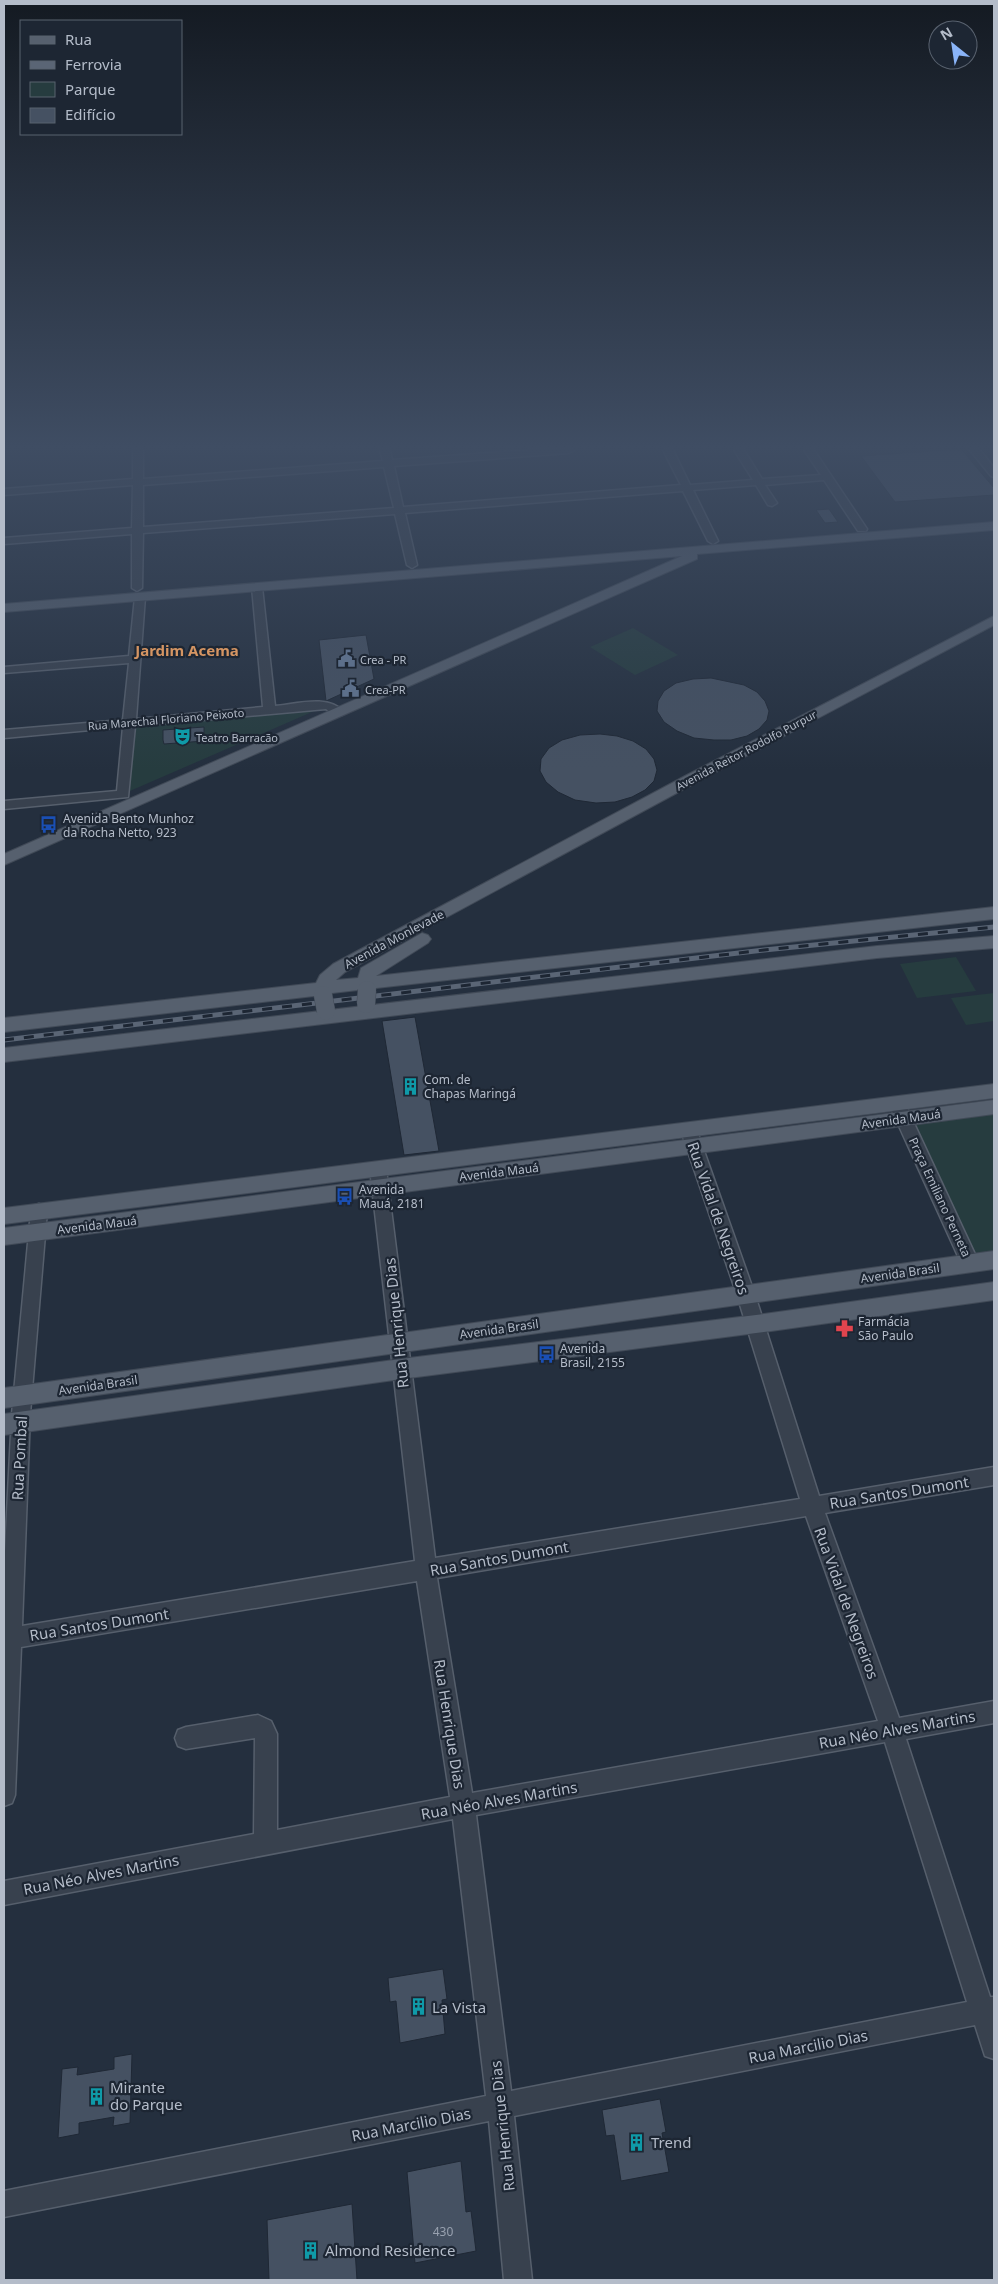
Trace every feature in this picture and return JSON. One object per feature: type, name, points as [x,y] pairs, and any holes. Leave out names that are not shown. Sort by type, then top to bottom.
[{"type":"main road","points":[[4,598],[13,604],[297,574],[521,557]]},
{"type":"main road","points":[[546,563],[559,557]]},
{"type":"main road","points":[[138,592],[257,587],[623,557]]},
{"type":"main road","points":[[4,860],[128,798],[642,570],[652,557]]},
{"type":"main road","points":[[537,618],[682,557]]},
{"type":"main road","points":[[284,585],[297,574]]},
{"type":"main road","name":"Avenida Reitor Rodolfo Purpur","points":[[505,888],[755,752],[951,648],[983,634],[994,620]]},
{"type":"main road","points":[[4,845],[128,798]]},
{"type":"main road","name":"Avenida Monlevade","points":[[364,997],[367,972],[505,888]]},
{"type":"main road","name":"Avenida Monlevade","points":[[326,1002],[326,979],[339,968],[505,888]]},
{"type":"main road","points":[[4,1025],[326,1002],[364,997],[439,974],[994,913]]},
{"type":"main road","points":[[422,939],[417,954],[417,964],[422,968],[439,974]]},
{"type":"main road","points":[[4,1055],[364,997],[994,942]]},
{"type":"main road","name":"Avenida Mauá","points":[[4,1216],[379,1178],[691,1139],[900,1111],[994,1091]]},
{"type":"main road","name":"Avenida Mauá","points":[[900,1111],[994,1107]]},
{"type":"main road","name":"Avenida Mauá","points":[[4,1237],[379,1178]]},
{"type":"main road","name":"Avenida Brasil","points":[[14,1396],[994,1260]]},
{"type":"main road","points":[[12,1424],[401,1369],[756,1324],[994,1290]]},
{"type":"street","points":[[4,805],[128,798],[129,722],[138,592],[138,557]]},
{"type":"street","points":[[410,557],[412,565]]},
{"type":"street","points":[[257,587],[269,710]]},
{"type":"street","points":[[4,670],[134,659]]},
{"type":"street","name":"Rua Marechal Floriano Peixoto","points":[[4,734],[269,710],[333,708]]},
{"type":"street","name":"Praça Emiliano Perneta","points":[[900,1111],[970,1263]]},
{"type":"street","name":"Rua Vidal de Negreiros","points":[[691,1139],[756,1324],[812,1505],[989,2010],[994,2047]]},
{"type":"street","name":"Rua Henrique Dias","points":[[379,1178],[426,1570],[463,1806],[500,2107],[518,2280]]},
{"type":"street","name":"Rua Pombal","points":[[4,1795],[12,1424],[14,1396],[39,1211]]},
{"type":"street","name":"Rua Santos Dumont","points":[[7,1639],[994,1476]]},
{"type":"street","name":"Rua Néo Alves Martins","points":[[4,1893],[463,1806],[994,1712]]},
{"type":"street","points":[[186,1738],[258,1726],[264,1729],[266,1734],[265,1843]]},
{"type":"street","name":"Rua Marcilio Dias","points":[[4,2204],[989,2010]]},
{"type":"green space","points":[[633,628],[678,655],[635,675],[590,647]]},
{"type":"green space","points":[[328,705],[123,794],[129,722]]},
{"type":"green space","points":[[956,957],[976,991],[917,998],[900,964]]},
{"type":"green space","points":[[994,993],[994,1021],[966,1025],[951,998]]},
{"type":"green space","points":[[994,1107],[994,1260],[970,1263],[903,1118]]},
{"type":"building","name":"Crea - PR","points":[[366,635],[374,679],[326,701],[319,640]]},
{"type":"building","points":[[711,678],[744,685],[757,692],[765,701],[769,711],[767,720],[759,729],[747,736],[731,740],[714,740],[694,738],[677,731],[664,722],[657,711],[658,701],[664,691],[676,683],[693,679]]},
{"type":"building","name":"Teatro Barracão","points":[[204,727],[204,741],[164,744],[163,730]]},
{"type":"building","points":[[600,734],[617,736],[633,741],[646,749],[654,759],[657,770],[654,781],[645,790],[632,797],[615,802],[596,803],[575,800],[558,792],[546,782],[540,771],[541,759],[549,748],[562,740],[580,735]]},
{"type":"building","name":"Com. de Chapas Maringá","points":[[415,1017],[439,1151],[404,1155],[382,1021]]},
{"type":"building","name":"La Vista","points":[[443,1969],[447,1999],[442,2000],[445,2034],[400,2043],[396,2001],[390,2002],[388,1978]]},
{"type":"building","name":"Mirante do Parque","points":[[132,2054],[130,2123],[113,2126],[114,2117],[79,2123],[79,2134],[58,2138],[62,2069],[78,2067],[77,2075],[114,2069],[114,2057]]},
{"type":"building","name":"Trend","points":[[660,2099],[666,2132],[662,2133],[669,2172],[621,2181],[614,2135],[606,2136],[602,2110]]},
{"type":"building","points":[[461,2161],[466,2212],[471,2211],[476,2251],[415,2263],[407,2172]]},
{"type":"building","name":"Almond Residence","points":[[352,2204],[357,2280],[269,2280],[267,2220]]},
{"type":"railway","points":[[4,1040],[764,950],[994,927]]},
{"type":"place","name":"Crea - PR","points":[[346,659]]},
{"type":"place","name":"Crea-PR","points":[[351,689]]},
{"type":"place","name":"Teatro Barracão","points":[[182,737]]},
{"type":"place","name":"Avenida Bento Munhoz da Rocha Netto, 923","points":[[49,825]]},
{"type":"place","name":"Com. de Chapas Maringá","points":[[410,1086]]},
{"type":"place","name":"Avenida Mauá, 2181","points":[[345,1196]]},
{"type":"place","name":"Farmácia São Paulo","points":[[844,1328]]},
{"type":"place","name":"Avenida Brasil, 2155","points":[[546,1355]]},
{"type":"place","name":"La Vista","points":[[418,2007]]},
{"type":"place","name":"Mirante do Parque","points":[[96,2096]]},
{"type":"place","name":"Trend","points":[[637,2142]]},
{"type":"place","name":"Almond Residence","points":[[311,2250]]},
{"type":"district","name":"Jardim Acema","points":[[187,650]]}]
